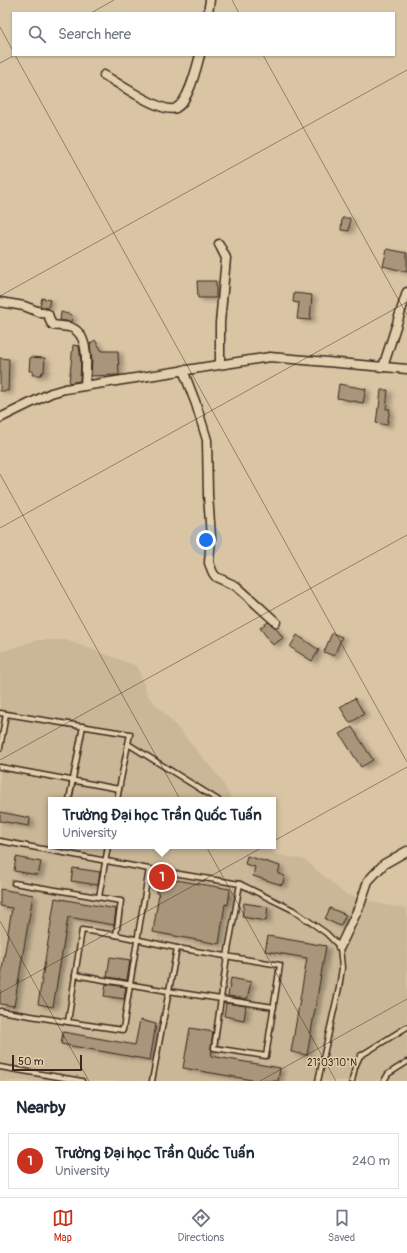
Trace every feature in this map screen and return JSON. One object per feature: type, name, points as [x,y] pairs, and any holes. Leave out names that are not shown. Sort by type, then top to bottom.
[{"type":"street","points":[[208,12],[210,0]]},
{"type":"street","points":[[104,75],[143,99],[173,110],[183,101],[191,85],[200,56]]},
{"type":"street","points":[[219,244],[226,258],[220,323],[220,364]]},
{"type":"street","points":[[384,367],[407,292]]},
{"type":"street","points":[[0,302],[24,306],[36,312],[48,314],[53,325],[69,327],[76,330],[87,352],[85,385]]},
{"type":"street","points":[[0,418],[65,388],[270,357],[407,369]]},
{"type":"street","points":[[183,370],[196,404],[207,440],[208,495],[211,537],[210,565],[216,577],[236,586],[276,622]]},
{"type":"street","points":[[340,947],[360,905],[368,881],[384,864],[407,851]]},
{"type":"lane","points":[[0,713],[130,734],[118,797]]},
{"type":"lane","points":[[0,748],[6,714]]},
{"type":"lane","points":[[69,797],[83,726]]},
{"type":"lane","points":[[128,744],[213,797]]},
{"type":"lane","points":[[0,767],[119,789]]},
{"type":"lane","points":[[0,841],[149,869],[240,884],[293,910],[326,933],[340,947],[342,968],[339,988],[318,1081]]},
{"type":"lane","points":[[99,897],[108,849]]},
{"type":"lane","points":[[0,1011],[122,1030],[149,869]]},
{"type":"lane","points":[[14,883],[121,901],[116,935]]},
{"type":"lane","points":[[68,1022],[82,930],[116,935],[177,948],[227,956],[280,965],[266,1056],[214,1048],[227,956],[240,884]]},
{"type":"lane","points":[[152,1081],[177,948]]},
{"type":"lane","points":[[75,975],[274,1007]]},
{"type":"lane","points":[[352,1081],[355,1066],[360,1056],[407,1027]]},
{"type":"lane","points":[[384,1081],[388,1074],[407,1062]]},
{"type":"lane","points":[[0,1067],[82,1081]]},
{"type":"shaded area","points":[[37,640],[66,640],[137,666],[148,696],[177,727],[220,778],[230,797],[48,797],[48,849],[271,849],[275,854],[305,860],[345,894],[385,905],[407,908],[407,1081],[0,1081],[0,652]]},
{"type":"building","points":[[342,218],[350,218],[349,231],[341,230]]},
{"type":"building","points":[[387,249],[407,253],[407,272],[383,266]]},
{"type":"building","points":[[197,281],[216,281],[216,298],[198,298]]},
{"type":"building","points":[[294,293],[312,295],[310,320],[297,319],[299,303],[293,302]]},
{"type":"building","points":[[42,298],[50,300],[48,308],[40,306]]},
{"type":"building","points":[[61,312],[72,315],[71,322],[60,320]]},
{"type":"building","points":[[95,340],[102,351],[118,351],[119,375],[91,376],[92,361],[90,344]]},
{"type":"building","points":[[73,345],[79,346],[81,361],[80,381],[69,383]]},
{"type":"building","points":[[30,357],[45,358],[44,372],[42,372],[41,375],[32,375],[33,371],[29,371]]},
{"type":"building","points":[[0,358],[9,359],[8,391],[0,391]]},
{"type":"building","points":[[339,384],[366,389],[363,403],[337,398]]},
{"type":"building","points":[[381,390],[388,390],[386,409],[390,409],[387,425],[376,423]]},
{"type":"building","points":[[268,622],[275,627],[283,638],[273,645],[260,628]]},
{"type":"building","points":[[332,633],[342,637],[334,656],[324,652]]},
{"type":"building","points":[[297,635],[319,650],[312,661],[290,647]]},
{"type":"building","points":[[355,698],[364,714],[350,723],[340,707]]},
{"type":"building","points":[[352,727],[373,760],[361,767],[340,734]]},
{"type":"building","points":[[0,812],[30,818],[29,826],[0,821]]},
{"type":"building","points":[[247,856],[280,866],[278,874],[285,876],[282,885],[253,876],[255,867],[245,864]]},
{"type":"building","points":[[16,857],[41,862],[38,875],[14,871]]},
{"type":"building","points":[[73,868],[100,872],[98,885],[71,881]]},
{"type":"building","points":[[158,877],[230,889],[228,905],[225,904],[219,944],[153,932],[159,893],[156,893]]},
{"type":"building","points":[[0,889],[33,895],[14,1006],[0,1004],[0,982],[12,908],[0,906]]},
{"type":"building","points":[[55,898],[116,909],[114,925],[68,917],[53,1007],[38,1004]]},
{"type":"building","points":[[244,903],[268,907],[266,921],[242,917]]},
{"type":"building","points":[[330,908],[346,915],[340,926],[325,919]]},
{"type":"building","points":[[268,936],[326,946],[307,1055],[291,1052],[307,958],[265,951]]},
{"type":"building","points":[[110,957],[130,960],[127,980],[107,977]]},
{"type":"building","points":[[231,978],[251,982],[247,999],[228,996]]},
{"type":"building","points":[[106,984],[126,987],[124,999],[104,996]]},
{"type":"building","points":[[226,1003],[246,1006],[244,1020],[224,1016]]},
{"type":"building","points":[[140,1020],[156,1024],[150,1060],[61,1044],[63,1032],[135,1045]]},
{"type":"building","points":[[190,1028],[213,1032],[211,1056],[280,1068],[278,1081],[258,1081],[183,1068]]},
{"type":"place","name":"Trường Đại học Trần Quốc Tuấn","points":[[162,877]]}]
